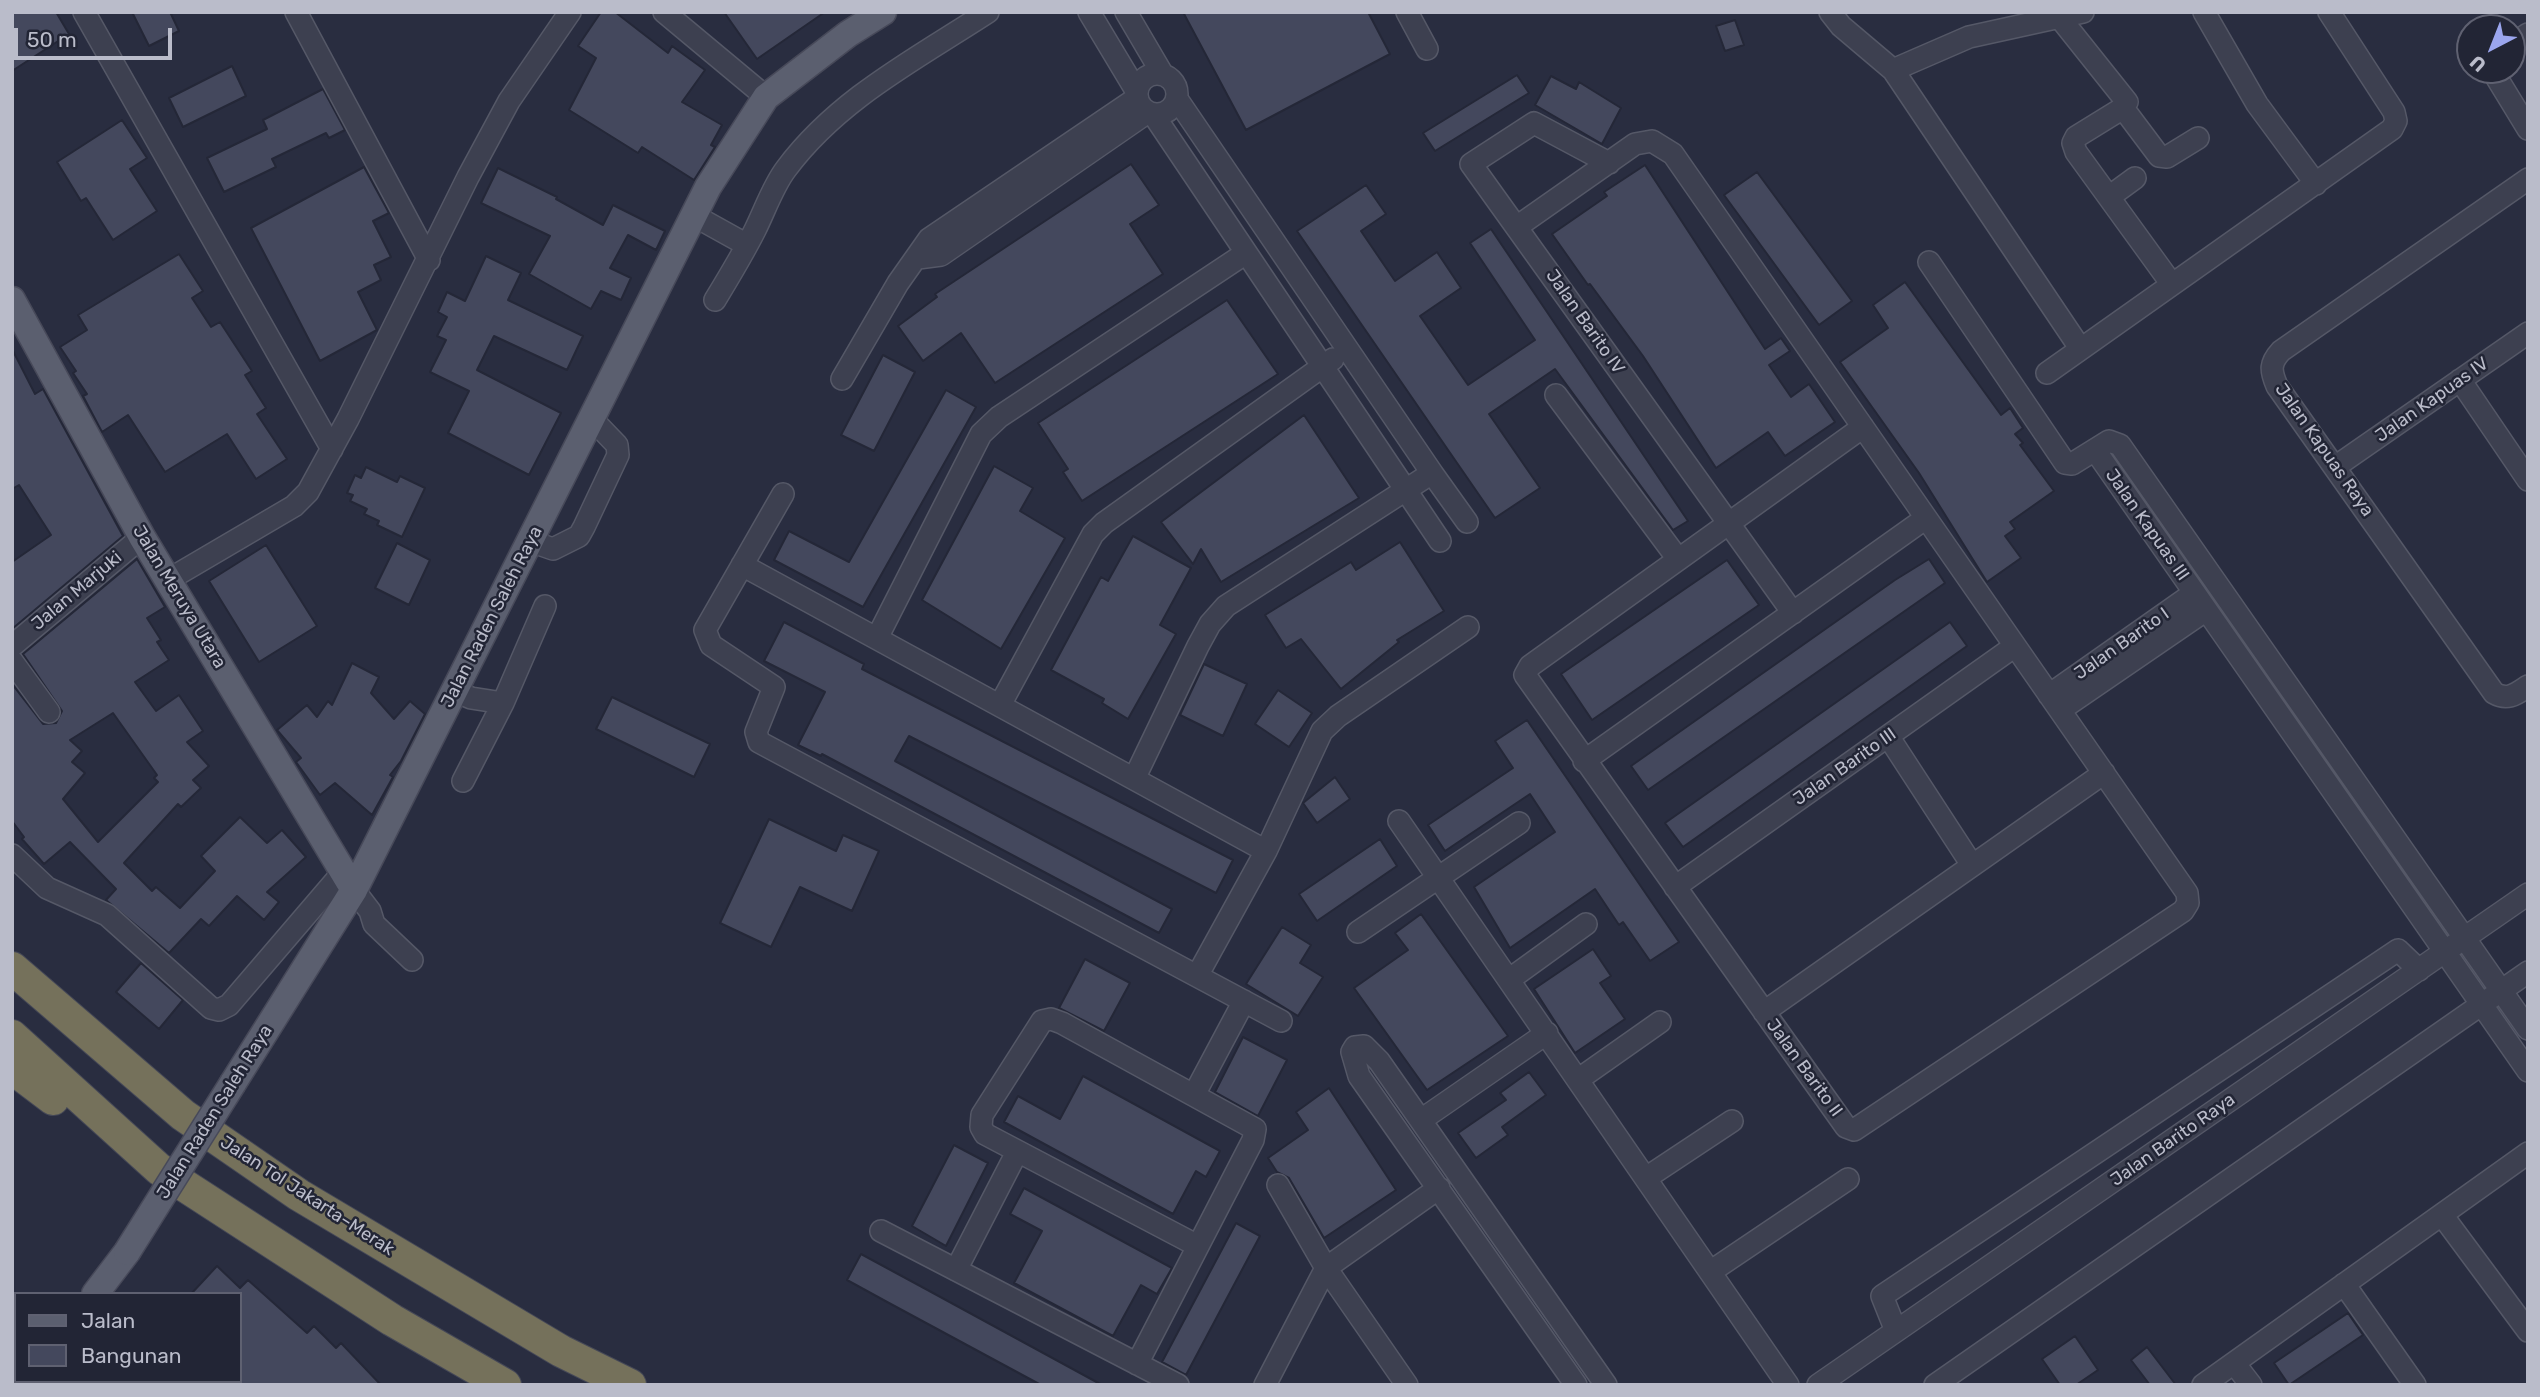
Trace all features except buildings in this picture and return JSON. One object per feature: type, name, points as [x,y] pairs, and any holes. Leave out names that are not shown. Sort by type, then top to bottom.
[{"type":"highway","name":"Jalan Tol Jakarta–Merak","points":[[12,968],[183,1115],[299,1195],[561,1351],[630,1385]]},
{"type":"highway","points":[[12,1036],[159,1170]]},
{"type":"highway","points":[[12,1068],[69,1111],[392,1320],[505,1385]]},
{"type":"main road","name":"Jalan Raden Saleh Raya","points":[[97,1292],[127,1252],[233,1083],[455,691],[708,187],[766,97],[848,34],[883,12]]},
{"type":"main road","name":"Jalan Meruya Utara","points":[[12,300],[142,537],[349,881]]},
{"type":"street","points":[[84,12],[332,449]]},
{"type":"street","points":[[296,12],[429,260]]},
{"type":"street","points":[[168,580],[294,506],[307,492],[332,449],[509,101],[570,12]]},
{"type":"street","points":[[664,12],[766,97]]},
{"type":"street","points":[[715,300],[747,245],[784,171],[833,116],[988,12]]},
{"type":"street","points":[[1089,12],[1144,104],[1440,541]]},
{"type":"street","points":[[1126,12],[1163,75],[1175,84],[1177,99],[1346,350],[1467,522]]},
{"type":"street","points":[[1407,12],[1427,49]]},
{"type":"street","points":[[1830,12],[1841,26],[1893,70],[2080,348]]},
{"type":"street","points":[[1893,70],[1969,37],[2083,12]]},
{"type":"street","points":[[2204,12],[2258,104],[2316,184]]},
{"type":"street","points":[[2048,373],[2171,283],[2392,129],[2396,121],[2395,111],[2329,12]]},
{"type":"street","points":[[2060,18],[2127,102],[2123,108],[2076,136],[2073,143],[2171,283]]},
{"type":"street","points":[[1144,104],[1146,77],[1163,75]]},
{"type":"street","points":[[2501,84],[2528,129]]},
{"type":"street","points":[[1144,104],[1165,113],[1177,99]]},
{"type":"street","points":[[842,379],[898,283],[929,239],[1144,104]]},
{"type":"street","points":[[2123,108],[2159,156],[2166,158],[2198,138]]},
{"type":"street","name":"Jalan Barito IV","points":[[1609,163],[1534,122],[1474,159],[1472,168],[1518,226],[1793,613]]},
{"type":"street","points":[[1518,226],[1644,141],[1652,141],[1673,154],[2104,773],[1764,1012]]},
{"type":"street","points":[[2109,197],[2135,178]]},
{"type":"street","name":"Jalan Kapuas Raya","points":[[2528,179],[2281,351],[2272,360],[2271,372],[2277,386],[2494,693],[2502,698],[2510,697],[2528,686]]},
{"type":"street","points":[[693,215],[747,245]]},
{"type":"street","points":[[877,638],[981,434],[999,417],[1246,253]]},
{"type":"street","points":[[1929,262],[2065,463],[2073,464],[2095,450]]},
{"type":"street","name":"Jalan Kapuas IV","points":[[2335,467],[2528,333]]},
{"type":"street","points":[[1000,705],[1093,534],[1104,523],[1346,350]]},
{"type":"street","points":[[2460,380],[2528,480]]},
{"type":"street","points":[[1556,395],[1678,559],[1863,427]]},
{"type":"street","points":[[530,541],[553,550],[579,536],[584,527],[618,455],[617,445],[592,418]]},
{"type":"street","name":"Jalan Kapuas III","points":[[2528,1029],[2120,445],[2109,441],[2095,450],[2528,1071]]},
{"type":"street","points":[[1134,779],[1198,646],[1210,624],[1226,606],[1432,473]]},
{"type":"street","points":[[783,494],[706,625],[705,635],[711,645],[772,684],[774,693],[756,732],[763,746],[1281,1021]]},
{"type":"street","points":[[1584,761],[1926,518]]},
{"type":"street","name":"Jalan Marjuki","points":[[12,646],[142,537]]},
{"type":"street","name":"Jalan Barito II","points":[[1678,559],[1530,666],[1525,673],[1526,680],[1846,1127],[1854,1130],[2183,911],[2188,903],[2187,893],[2104,773]]},
{"type":"street","points":[[743,565],[1266,851]]},
{"type":"street","name":"Jalan Barito I","points":[[2055,702],[2200,602]]},
{"type":"street","points":[[463,781],[503,704],[545,606]]},
{"type":"street","points":[[1197,976],[1266,851],[1322,731],[1328,724],[1468,627]]},
{"type":"street","name":"Jalan Barito III","points":[[1675,887],[2015,646]]},
{"type":"street","points":[[12,661],[49,712]]},
{"type":"street","points":[[455,691],[471,698],[503,704]]},
{"type":"street","points":[[1888,736],[1972,865]]},
{"type":"street","points":[[1399,821],[1440,876],[1788,1385]]},
{"type":"street","points":[[1358,932],[1520,823]]},
{"type":"street","points":[[12,855],[47,888],[107,915],[211,1008],[219,1010],[229,1005],[349,881],[370,911],[374,924],[412,960]]},
{"type":"street","name":"Jalan Barito Raya","points":[[1818,1385],[2528,894]]},
{"type":"street","points":[[1510,979],[1586,924]]},
{"type":"street","points":[[1896,1331],[1882,1296],[2398,950],[2419,970]]},
{"type":"street","points":[[1934,1385],[2528,972]]},
{"type":"street","points":[[1195,1093],[1244,1001]]},
{"type":"street","points":[[1137,1364],[1196,1245],[1253,1140],[1255,1129],[1195,1093],[1062,1023],[1051,1019],[1042,1021],[981,1121],[985,1134],[1196,1245]]},
{"type":"street","points":[[1579,1079],[1660,1022]]},
{"type":"street","points":[[1422,1120],[1547,1033]]},
{"type":"street","points":[[1576,1385],[1359,1076],[1352,1052],[1355,1047],[1364,1046],[1370,1049],[1606,1385]]},
{"type":"street","points":[[1646,1178],[1732,1121]]},
{"type":"street","points":[[956,1270],[1017,1152]]},
{"type":"street","points":[[2203,1385],[2528,1153]]},
{"type":"street","points":[[1710,1272],[1848,1178]]},
{"type":"street","points":[[1278,1185],[1326,1268],[1400,1381]]},
{"type":"street","points":[[1265,1385],[1326,1268],[1439,1188]]},
{"type":"street","points":[[2442,1215],[2528,1331]]},
{"type":"street","points":[[881,1231],[1178,1385]]},
{"type":"street","points":[[2344,1284],[2415,1385]]},
{"type":"street","points":[[1544,1339],[1563,1323]]},
{"type":"street","points":[[2234,1363],[2251,1385]]}]
